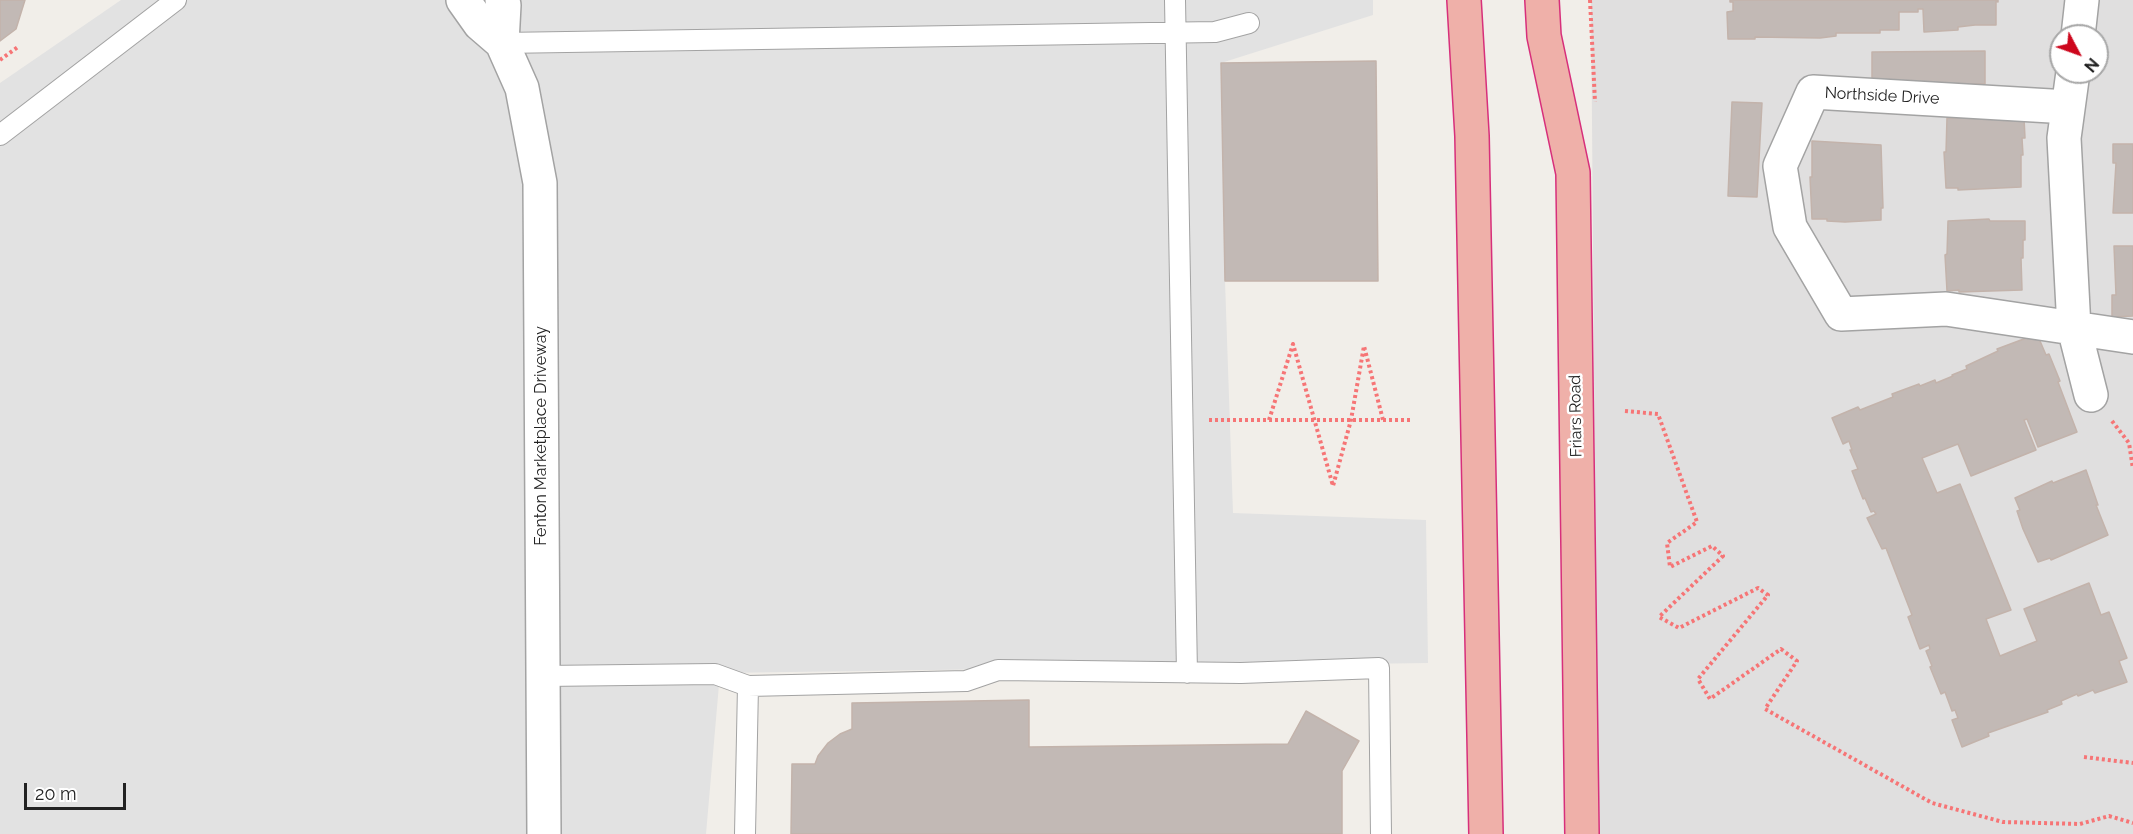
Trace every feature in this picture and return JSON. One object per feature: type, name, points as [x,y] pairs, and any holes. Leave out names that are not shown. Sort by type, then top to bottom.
[{"type":"highway","points":[[1464,0],[1472,136],[1486,834]]},
{"type":"highway","name":"Friars Road","points":[[1542,0],[1544,36],[1573,173],[1582,834]]},
{"type":"street","name":"Fenton Marketplace Driveway","points":[[463,0],[480,24],[502,44],[522,88],[540,183],[544,834]]},
{"type":"street","name":"Fenton Marketplace Driveway","points":[[502,0],[504,5],[502,44]]},
{"type":"street","points":[[2079,24],[2082,0]]},
{"type":"street","points":[[2071,84],[2064,138],[2074,328],[2091,394]]},
{"type":"street","name":"Northside Drive","points":[[2068,107],[1813,92],[1780,166],[1790,227],[1841,314],[1946,309],[2133,337]]},
{"type":"lane","points":[[0,135],[176,0]]},
{"type":"lane","points":[[1175,0],[1187,673]]},
{"type":"lane","points":[[502,44],[1215,32],[1249,22]]},
{"type":"lane","points":[[543,676],[715,674],[748,686],[966,681],[998,670],[1241,673],[1379,668],[1381,834]]},
{"type":"lane","points":[[746,834],[748,686]]},
{"type":"path","points":[[0,60],[18,47]]},
{"type":"path","points":[[1269,420],[1293,344],[1333,486],[1351,420],[1364,346],[1383,420]]},
{"type":"path","points":[[2091,394],[2128,443],[2133,469]]},
{"type":"path","points":[[1625,411],[1658,414],[1697,522],[1667,543],[1670,567],[1712,546],[1723,556],[1659,617],[1679,628],[1758,588],[1768,595],[1698,679],[1710,699],[1781,650],[1797,661],[1765,709],[1932,803],[2003,822],[2080,824],[2109,816],[2133,823]]},
{"type":"path","points":[[1183,419],[1412,420]]},
{"type":"path","points":[[2084,757],[2133,763]]},
{"type":"shaded area","points":[[121,0],[1373,0],[1373,15],[1221,63],[1225,281],[1233,513],[1426,520],[1428,663],[720,673],[706,834],[0,834],[0,83]]},
{"type":"shaded area","points":[[1591,0],[2133,0],[2133,834],[1600,834],[1597,732]]},
{"type":"building","points":[[0,0],[25,0],[16,29],[0,41]]},
{"type":"building","points":[[1730,0],[1998,0],[1998,2],[1996,1],[1996,25],[1975,25],[1958,27],[1958,30],[1924,32],[1923,9],[1918,9],[1918,12],[1899,12],[1899,30],[1880,30],[1880,33],[1836,33],[1836,36],[1820,38],[1728,39],[1727,12],[1733,11],[1733,2]]},
{"type":"building","points":[[1985,51],[1985,84],[1872,84],[1872,52]]},
{"type":"building","points":[[1376,61],[1378,281],[1225,281],[1221,63]]},
{"type":"building","points":[[1732,102],[1762,103],[1757,197],[1728,196]]},
{"type":"building","points":[[1988,116],[2024,118],[2025,138],[2022,138],[2021,187],[1958,190],[1958,188],[1946,188],[1944,152],[1946,152],[1947,118]]},
{"type":"building","points":[[1812,141],[1881,145],[1883,208],[1881,208],[1881,220],[1845,222],[1812,219],[1810,177],[1812,177]]},
{"type":"building","points":[[2113,144],[2133,144],[2133,213],[2113,213],[2116,163],[2113,163]]},
{"type":"building","points":[[1989,219],[1990,221],[2025,221],[2025,240],[2023,240],[2023,258],[2021,258],[2022,290],[1947,291],[1945,255],[1947,254],[1948,221]]},
{"type":"building","points":[[2114,246],[2133,246],[2133,316],[2112,317],[2112,295],[2116,295]]},
{"type":"building","points":[[2037,334],[2046,355],[2049,354],[2077,432],[2038,447],[2027,419],[2024,420],[2036,450],[1971,476],[1958,444],[1922,458],[1937,493],[1960,484],[2011,610],[1986,619],[2000,656],[2037,641],[2024,609],[2089,583],[2101,615],[2109,612],[2127,658],[2119,661],[2127,682],[2095,693],[2093,690],[2078,696],[2077,694],[2061,701],[2062,704],[2047,710],[2048,712],[1988,733],[1989,736],[1962,747],[1952,720],[1958,718],[1955,710],[1952,711],[1945,692],[1941,694],[1930,667],[1932,666],[1926,651],[1930,649],[1929,645],[1920,649],[1908,617],[1912,615],[1886,548],[1882,549],[1867,518],[1876,514],[1874,511],[1871,512],[1865,498],[1863,499],[1852,471],[1858,469],[1850,450],[1852,450],[1849,441],[1843,444],[1832,418],[1858,407],[1860,410],[1919,384],[1920,386],[1935,380],[1936,383],[1967,369],[1966,366],[1998,351],[1997,349]]},
{"type":"building","points":[[2086,470],[2108,535],[2051,560],[2050,558],[2038,562],[2023,529],[2017,511],[2020,510],[2015,498],[2052,481],[2053,483]]},
{"type":"building","points":[[1029,700],[1029,747],[1288,744],[1306,711],[1359,741],[1342,771],[1342,834],[791,834],[792,764],[815,764],[828,743],[852,729],[852,703]]}]
